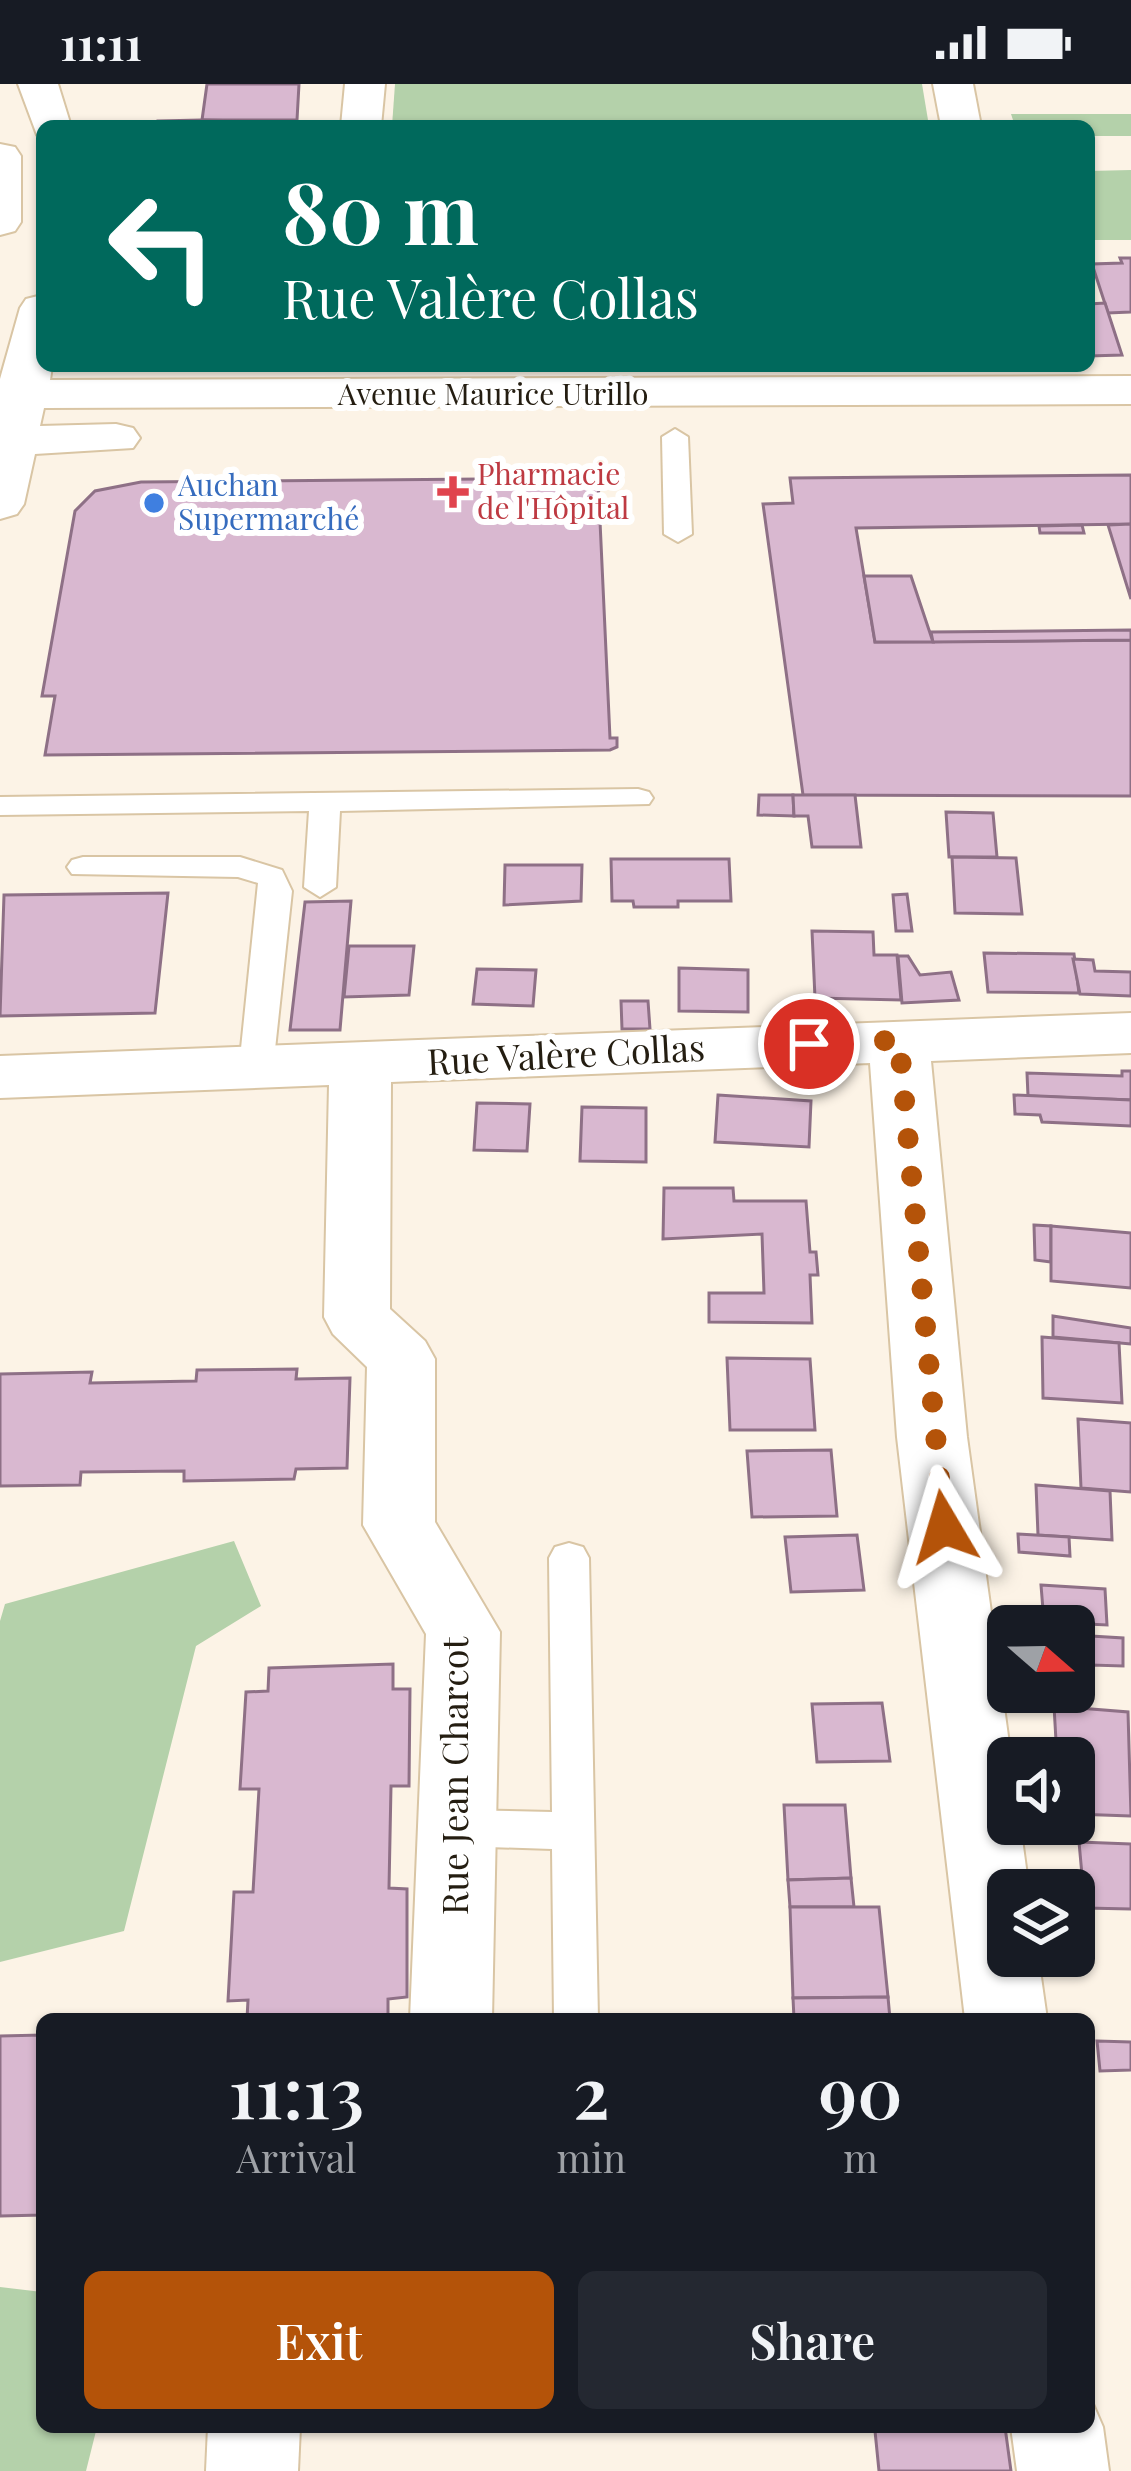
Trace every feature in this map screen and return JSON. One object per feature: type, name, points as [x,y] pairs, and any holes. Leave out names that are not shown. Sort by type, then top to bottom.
[{"type":"street","points":[[38,84],[49,120]]},
{"type":"street","points":[[362,120],[365,84]]},
{"type":"street","points":[[953,84],[961,120]]},
{"type":"street","points":[[0,156],[0,222]]},
{"type":"street","points":[[0,504],[10,417],[36,328]]},
{"type":"street","name":"Avenue Maurice Utrillo","points":[[10,417],[144,397],[1131,390]]},
{"type":"street","name":"Avenue Maurice Utrillo","points":[[10,417],[675,436],[1131,433]]},
{"type":"street","name":"Rue Valère Collas","points":[[0,1077],[1131,1033]]},
{"type":"street","points":[[899,1040],[932,1437],[1005,2013]]},
{"type":"street","name":"Rue Jean Charcot","points":[[360,1064],[357,1318],[401,1359],[399,1525],[463,1632],[451,2013]]},
{"type":"street","points":[[252,2471],[254,2433]]},
{"type":"street","points":[[1058,2433],[1063,2471]]},
{"type":"lane","points":[[675,436],[678,534]]},
{"type":"lane","points":[[0,806],[638,798]]},
{"type":"lane","points":[[320,887],[325,802]]},
{"type":"lane","points":[[83,867],[240,867],[271,877],[276,891],[256,1068]]},
{"type":"lane","points":[[569,1558],[576,2013]]},
{"type":"lane","points":[[457,1828],[574,1831]]},
{"type":"green space","points":[[395,84],[922,84],[928,120],[392,120]]},
{"type":"green space","points":[[1011,114],[1131,114],[1131,136],[1095,136],[1095,120],[1013,120]]},
{"type":"green space","points":[[1131,170],[1131,240],[1095,240],[1095,171]]},
{"type":"green space","points":[[234,1541],[261,1606],[196,1646],[124,1931],[0,1962],[0,1621],[5,1604]]},
{"type":"green space","points":[[0,2287],[36,2291],[36,2433],[96,2433],[86,2471],[0,2471]]},
{"type":"building","points":[[207,84],[299,84],[297,120],[202,120]]},
{"type":"building","points":[[1120,258],[1131,258],[1131,312],[1108,313],[1095,264],[1122,263]]},
{"type":"building","points":[[1105,303],[1122,355],[1095,356],[1095,304]]},
{"type":"building","points":[[1131,475],[1131,524],[856,528],[875,642],[1131,640],[1131,796],[803,795],[763,504],[793,503],[790,478]]},
{"type":"building","points":[[598,478],[610,738],[617,738],[617,747],[45,755],[55,696],[42,696],[75,511],[95,491],[141,482]]},
{"type":"building","points":[[1131,524],[1131,599],[1108,525]]},
{"type":"building","points":[[1082,525],[1084,533],[1040,533],[1039,526]]},
{"type":"building","points":[[864,576],[911,576],[933,642],[875,642]]},
{"type":"building","points":[[1131,630],[1131,640],[933,642],[931,632]]},
{"type":"building","points":[[759,795],[793,795],[794,816],[758,815]]},
{"type":"building","points":[[793,795],[855,795],[861,847],[812,847],[808,816],[794,816]]},
{"type":"building","points":[[946,812],[993,813],[997,857],[949,857]]},
{"type":"building","points":[[952,857],[1016,858],[1022,914],[955,913]]},
{"type":"building","points":[[611,859],[729,859],[731,901],[634,907],[633,901],[612,901]]},
{"type":"building","points":[[505,865],[582,865],[581,901],[504,905]]},
{"type":"building","points":[[168,893],[155,1013],[0,1016],[4,895]]},
{"type":"building","points":[[907,894],[912,931],[896,931],[893,895]]},
{"type":"building","points":[[351,901],[340,1030],[290,1030],[305,902]]},
{"type":"building","points":[[812,931],[873,932],[874,955],[897,955],[901,1000],[815,998]]},
{"type":"building","points":[[349,946],[414,946],[409,995],[344,997]]},
{"type":"building","points":[[984,953],[1074,954],[1079,993],[988,992]]},
{"type":"building","points":[[898,956],[908,956],[920,975],[951,972],[959,1000],[902,1003]]},
{"type":"building","points":[[1073,959],[1093,960],[1095,971],[1131,972],[1131,996],[1080,994]]},
{"type":"building","points":[[679,968],[748,970],[748,1012],[679,1011]]},
{"type":"building","points":[[477,969],[536,970],[533,1006],[473,1004]]},
{"type":"building","points":[[621,1001],[648,1001],[650,1029],[622,1029]]},
{"type":"building","points":[[1122,1071],[1131,1071],[1131,1100],[1028,1096],[1027,1073],[1122,1076]]},
{"type":"building","points":[[718,1095],[811,1101],[809,1147],[715,1142]]},
{"type":"building","points":[[1014,1095],[1131,1100],[1131,1126],[1042,1122],[1040,1115],[1015,1114]]},
{"type":"building","points":[[477,1103],[530,1104],[527,1151],[474,1150]]},
{"type":"building","points":[[582,1107],[646,1108],[646,1162],[580,1161]]},
{"type":"building","points":[[664,1188],[733,1188],[734,1201],[806,1201],[810,1252],[816,1252],[818,1275],[810,1275],[812,1323],[709,1322],[709,1293],[764,1293],[762,1234],[663,1239]]},
{"type":"building","points":[[1034,1225],[1051,1226],[1051,1262],[1035,1260]]},
{"type":"building","points":[[1051,1226],[1131,1233],[1131,1288],[1051,1281]]},
{"type":"building","points":[[1053,1316],[1131,1328],[1131,1344],[1053,1337]]},
{"type":"building","points":[[1042,1337],[1119,1343],[1122,1403],[1043,1398]]},
{"type":"building","points":[[727,1358],[810,1359],[815,1430],[730,1430]]},
{"type":"building","points":[[297,1369],[296,1379],[350,1378],[347,1468],[296,1469],[294,1479],[184,1481],[184,1471],[81,1472],[80,1485],[0,1486],[0,1374],[92,1372],[90,1383],[196,1381],[197,1370]]},
{"type":"building","points":[[1078,1419],[1131,1423],[1131,1492],[1081,1488]]},
{"type":"building","points":[[831,1450],[837,1516],[752,1517],[747,1451]]},
{"type":"building","points":[[1036,1485],[1110,1491],[1112,1540],[1038,1535]]},
{"type":"building","points":[[1018,1534],[1069,1537],[1070,1556],[1019,1552]]},
{"type":"building","points":[[857,1535],[864,1590],[791,1592],[785,1537]]},
{"type":"building","points":[[1041,1585],[1105,1589],[1107,1625],[1095,1624],[1095,1605],[1043,1605]]},
{"type":"building","points":[[1095,1636],[1123,1638],[1123,1666],[1095,1665]]},
{"type":"building","points":[[393,1664],[393,1689],[410,1689],[409,1786],[391,1786],[389,1888],[407,1889],[407,1997],[388,1999],[388,2013],[247,2013],[248,2000],[228,2001],[234,1892],[253,1892],[259,1789],[240,1789],[246,1692],[268,1691],[269,1668]]},
{"type":"building","points":[[882,1703],[890,1761],[817,1762],[812,1704]]},
{"type":"building","points":[[1128,1712],[1131,1816],[1095,1815],[1095,1737],[1056,1737],[1054,1713]]},
{"type":"building","points":[[784,1805],[845,1805],[851,1878],[788,1880]]},
{"type":"building","points":[[1131,1844],[1131,1909],[1095,1908],[1095,1869],[1081,1869],[1079,1845]]},
{"type":"building","points":[[851,1878],[854,1907],[790,1907],[788,1880]]},
{"type":"building","points":[[790,1907],[879,1907],[888,1997],[793,1998]]},
{"type":"building","points":[[888,1997],[889,2013],[794,2013],[793,1998]]},
{"type":"building","points":[[36,2035],[36,2215],[0,2216],[0,2036]]},
{"type":"building","points":[[1097,2041],[1131,2042],[1131,2070],[1100,2071]]},
{"type":"building","points":[[875,2433],[1006,2433],[1011,2471],[879,2471]]},
{"type":"place","name":"Pharmacie de l'Hôpital","points":[[453,492]]},
{"type":"place","name":"Auchan Supermarché","points":[[154,503]]},
{"type":"route","points":[[809,1044],[899,1040],[932,1437],[944,1527]]}]
